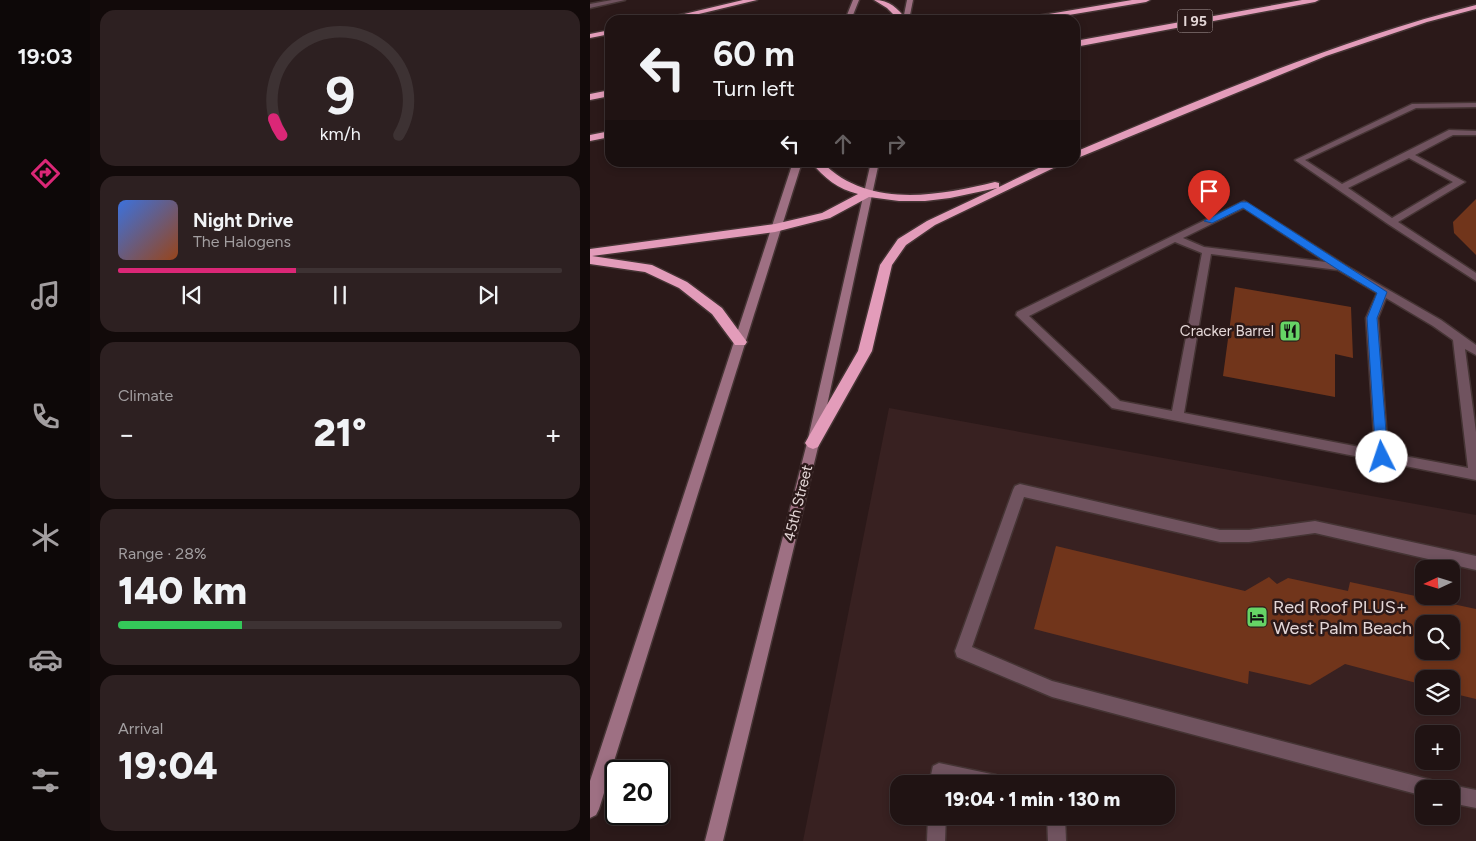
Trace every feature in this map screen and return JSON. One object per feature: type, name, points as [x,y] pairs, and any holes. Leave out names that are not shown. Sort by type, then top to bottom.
[{"type":"highway","points":[[686,15],[753,0]]},
{"type":"highway","points":[[878,0],[890,6],[899,15]]},
{"type":"highway","points":[[1055,15],[1146,0]]},
{"type":"highway","name":"I 95","points":[[1080,43],[1315,0]]},
{"type":"highway","points":[[1080,154],[1307,60],[1394,30],[1476,7]]},
{"type":"highway","points":[[590,36],[605,33]]},
{"type":"highway","points":[[590,97],[605,94]]},
{"type":"highway","points":[[590,138],[605,135]]},
{"type":"highway","points":[[819,167],[823,173],[845,188],[881,197],[945,196],[1030,176]]},
{"type":"highway","points":[[813,442],[865,351],[886,265],[902,242],[931,223],[1050,167]]},
{"type":"highway","points":[[590,253],[775,228],[826,216],[868,193]]},
{"type":"highway","points":[[590,260],[648,268],[683,285],[717,311],[740,342]]},
{"type":"main road","points":[[850,15],[856,0]]},
{"type":"main road","points":[[906,15],[910,0]]},
{"type":"main road","points":[[590,809],[775,228],[796,167]]},
{"type":"main road","name":"45th Street","points":[[714,841],[813,442],[874,167]]},
{"type":"lane","points":[[590,6],[622,0]]},
{"type":"lane","points":[[1476,105],[1415,106],[1299,160],[1476,278]]},
{"type":"lane","points":[[1341,188],[1452,132],[1476,133]]},
{"type":"lane","points":[[1391,222],[1460,182],[1409,155]]},
{"type":"lane","points":[[1458,338],[1475,475],[1116,405],[1021,315],[1244,204],[1341,267],[1437,323],[1458,338],[1476,351]]},
{"type":"lane","points":[[1174,238],[1207,251],[1341,267]]},
{"type":"lane","points":[[1177,417],[1207,251]]},
{"type":"lane","points":[[1382,457],[1372,318],[1383,292]]},
{"type":"lane","points":[[1415,785],[1052,690],[963,651],[1020,490],[1220,536],[1249,536],[1315,527],[1476,563]]},
{"type":"lane","points":[[939,775],[939,772],[953,775]]},
{"type":"lane","points":[[1460,795],[1476,798]]},
{"type":"lane","points":[[936,841],[937,825]]},
{"type":"lane","points":[[1056,825],[1057,841]]},
{"type":"shaded area","points":[[889,408],[1476,515],[1476,841],[803,841]]},
{"type":"building","points":[[1476,199],[1476,255],[1454,233],[1453,222]]},
{"type":"building","name":"Cracker Barrel","points":[[1235,287],[1351,307],[1353,358],[1335,354],[1335,397],[1223,376]]},
{"type":"building","name":"Red Roof PLUS+ West Palm Beach","points":[[1056,546],[1245,591],[1269,577],[1277,584],[1288,578],[1348,591],[1350,582],[1415,596],[1415,605],[1457,605],[1476,609],[1476,699],[1460,695],[1460,670],[1415,670],[1415,683],[1345,664],[1310,685],[1249,671],[1248,684],[1034,629]]},
{"type":"place","name":"Cracker Barrel","points":[[1290,331]]},
{"type":"place","name":"Red Roof PLUS+ West Palm Beach","points":[[1257,617]]},
{"type":"route","points":[[1209,221],[1244,204],[1383,292],[1372,318],[1382,457]]}]
